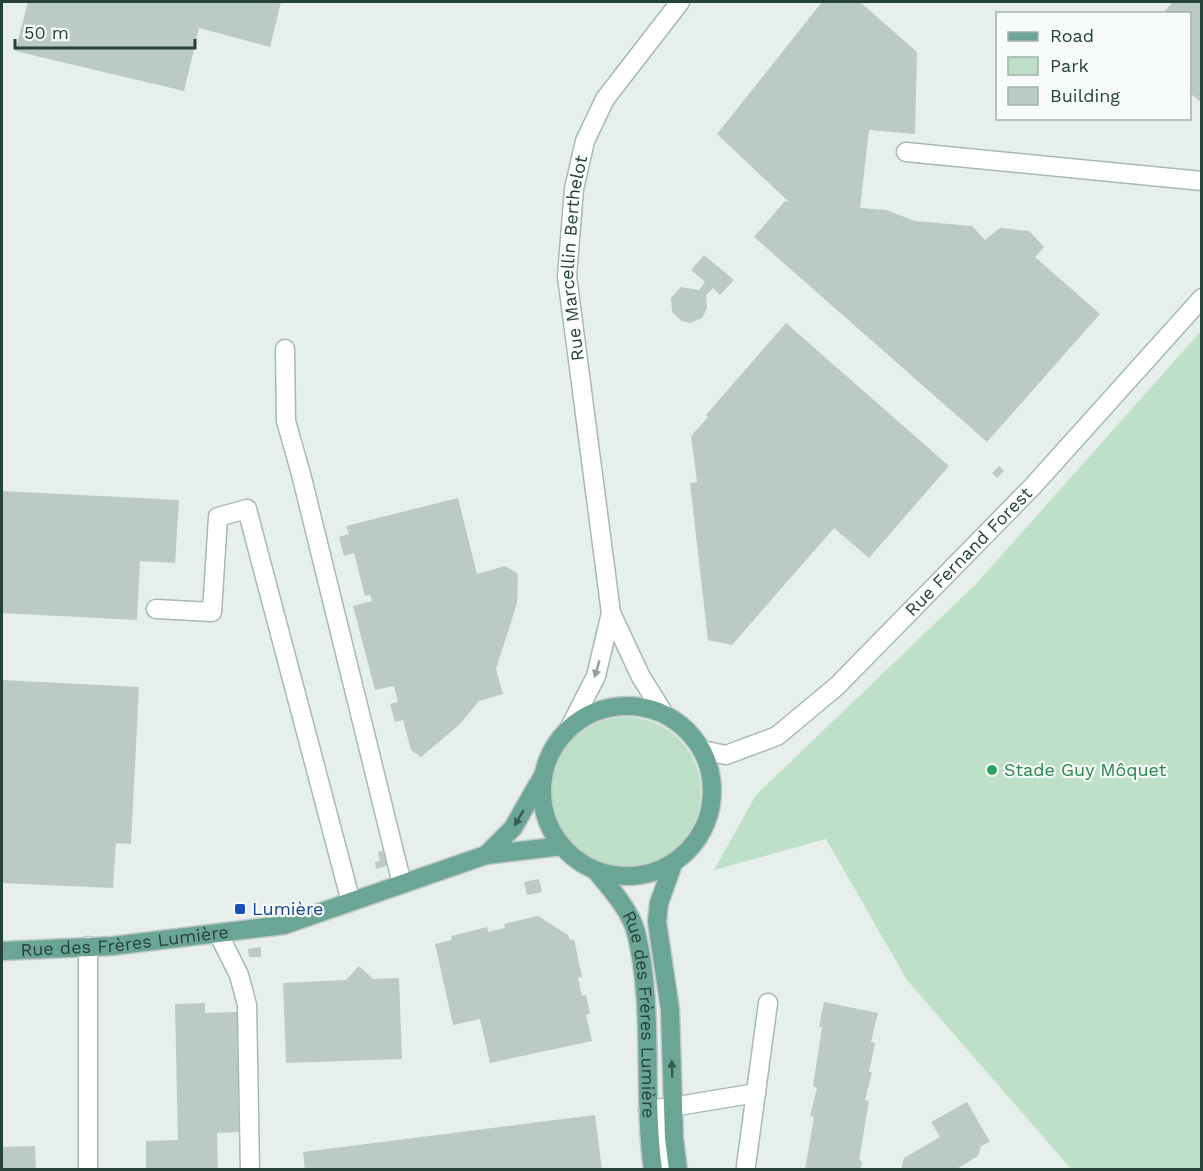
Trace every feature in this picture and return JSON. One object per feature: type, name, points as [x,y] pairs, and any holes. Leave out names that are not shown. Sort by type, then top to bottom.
[{"type":"main road","points":[[615,707],[640,707],[664,714],[686,729],[702,750],[712,783],[712,800],[706,825],[692,847],[673,864],[648,874],[631,876],[596,871],[578,861],[562,846],[547,817],[543,800],[544,775],[553,750],[569,729],[590,714],[615,707]]},
{"type":"main road","name":"Rue des Frères Lumière","points":[[486,855],[513,828],[544,775]]},
{"type":"main road","name":"Rue des Frères Lumière","points":[[2,951],[112,946],[284,926],[486,855],[562,846]]},
{"type":"main road","name":"Rue des Frères Lumière","points":[[652,1170],[661,1109],[670,1008],[657,922],[659,903],[673,864]]},
{"type":"main road","name":"Rue des Frères Lumière","points":[[596,871],[636,930],[661,1109],[678,1170]]},
{"type":"street","name":"Rue Marcellin Berthelot","points":[[664,714],[641,677],[611,613],[568,302],[567,276],[573,201],[585,141],[605,99],[680,2]]},
{"type":"street","points":[[906,152],[1202,181]]},
{"type":"street","name":"Rue Fernand Forest","points":[[702,750],[726,755],[777,736],[837,686],[1033,486],[1202,298]]},
{"type":"street","points":[[285,350],[286,421],[302,474],[402,884]]},
{"type":"street","points":[[156,609],[212,612],[218,517],[247,509],[351,902]]},
{"type":"street","name":"Rue Marcellin Berthelot","points":[[569,729],[596,676],[611,613]]},
{"type":"street","points":[[218,933],[239,975],[247,1005],[250,1170]]},
{"type":"street","points":[[88,946],[88,1170]]},
{"type":"street","points":[[746,1166],[768,1003]]},
{"type":"street","points":[[666,1170],[661,1109],[756,1094]]},
{"type":"green space","name":"Stade Guy Môquet","points":[[1201,331],[1201,1169],[1071,1169],[907,980],[826,839],[714,870],[756,795],[976,584]]},
{"type":"green space","points":[[626,717],[655,723],[679,739],[695,763],[701,792],[695,821],[679,845],[655,861],[626,867],[597,861],[573,845],[557,821],[551,792],[557,763],[573,739],[597,723]]},
{"type":"building","points":[[28,2],[281,2],[270,47],[199,28],[184,91],[15,51]]},
{"type":"building","points":[[822,2],[860,2],[917,52],[915,134],[869,130],[860,208],[886,210],[915,221],[972,226],[985,240],[1000,228],[1029,231],[1044,247],[1035,257],[1100,314],[987,442],[754,237],[785,201],[789,202],[717,134]]},
{"type":"building","points":[[1173,2],[1202,2],[1202,103],[1191,94],[1191,12],[1164,12]]},
{"type":"building","points":[[704,255],[734,280],[720,295],[713,288],[706,295],[707,308],[702,318],[690,323],[682,321],[672,312],[671,298],[681,287],[699,290],[705,282],[691,270]]},
{"type":"building","points":[[786,323],[949,466],[869,558],[834,528],[732,645],[708,640],[690,483],[697,482],[691,436],[708,417],[706,415]]},
{"type":"building","points":[[999,466],[1004,471],[997,478],[992,473]]},
{"type":"building","points":[[2,491],[179,500],[175,563],[140,561],[137,620],[2,613]]},
{"type":"building","points":[[458,498],[477,574],[505,566],[518,574],[517,603],[496,669],[503,694],[479,701],[459,725],[421,757],[411,750],[403,720],[395,722],[390,704],[398,702],[394,686],[375,690],[353,606],[372,601],[370,595],[365,596],[354,553],[344,556],[339,537],[349,534],[346,526]]},
{"type":"building","points":[[2,680],[139,687],[131,844],[116,843],[113,888],[2,883]]},
{"type":"building","points":[[385,850],[389,865],[376,869],[375,862],[380,861],[378,852]]},
{"type":"building","points":[[539,879],[542,892],[527,895],[524,882]]},
{"type":"building","points":[[538,916],[568,935],[570,940],[574,939],[582,977],[578,978],[582,996],[586,995],[590,1013],[586,1015],[592,1041],[490,1063],[480,1019],[453,1025],[435,944],[452,940],[451,936],[487,927],[488,932],[505,928],[504,924]]},
{"type":"building","points":[[261,947],[261,957],[249,957],[248,949]]},
{"type":"building","points":[[359,966],[373,979],[399,978],[402,1059],[286,1063],[283,983],[346,980]]},
{"type":"building","points":[[824,1002],[878,1013],[871,1042],[875,1043],[869,1072],[872,1072],[865,1100],[869,1101],[859,1160],[862,1162],[860,1170],[805,1170],[814,1117],[810,1116],[817,1088],[813,1086]]},
{"type":"building","points":[[205,1003],[205,1013],[237,1012],[239,1132],[217,1133],[218,1170],[146,1170],[146,1141],[178,1140],[175,1004]]},
{"type":"building","points":[[967,1102],[990,1142],[981,1146],[978,1156],[955,1170],[901,1170],[904,1158],[940,1137],[931,1122]]},
{"type":"building","points":[[595,1115],[602,1170],[305,1170],[303,1152]]},
{"type":"building","points":[[35,1146],[36,1170],[2,1170],[2,1147]]},
{"type":"place","name":"Stade Guy Môquet","points":[[992,770]]},
{"type":"place","name":"Lumière","points":[[240,909]]}]
